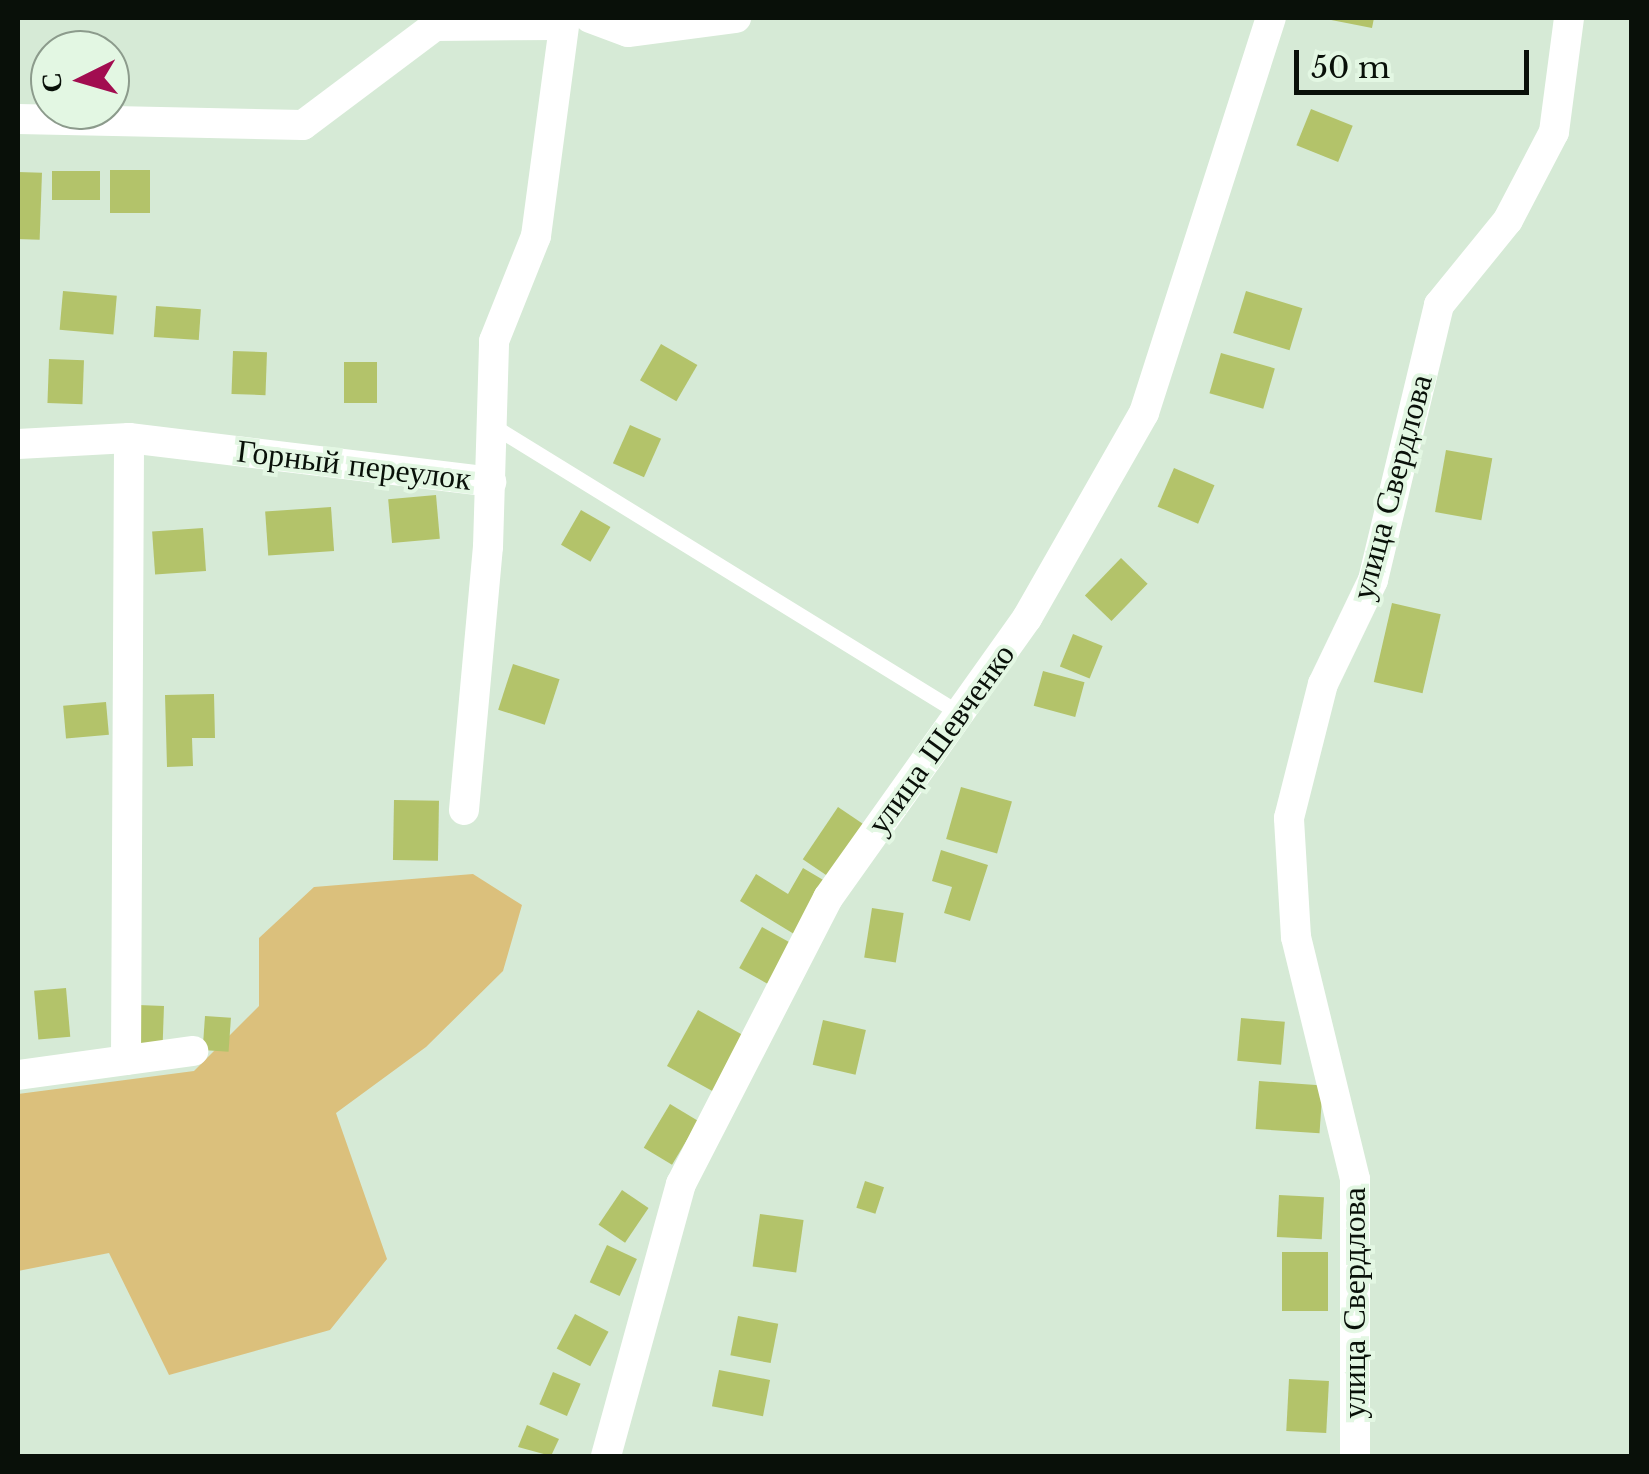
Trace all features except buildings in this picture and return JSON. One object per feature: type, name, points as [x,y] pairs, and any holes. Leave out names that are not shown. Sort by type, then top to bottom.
[{"type":"street","points":[[18,119],[304,124],[434,26],[572,20],[628,32],[736,18]]},
{"type":"street","name":"улица Шевченко","points":[[606,1456],[681,1184],[828,898],[1027,618],[1144,413],[1270,18]]},
{"type":"street","name":"улица Свердлова","points":[[1355,1456],[1355,1180],[1296,937],[1289,818],[1322,684],[1373,580],[1438,305],[1508,220],[1554,132],[1569,18]]},
{"type":"street","points":[[491,482],[494,341],[536,236],[572,20]]},
{"type":"street","points":[[126,1060],[130,438]]},
{"type":"street","name":"Горный переулок","points":[[18,444],[130,438],[491,482],[464,810]]},
{"type":"street","points":[[18,1076],[194,1051]]},
{"type":"lane","points":[[495,427],[959,712]]},
{"type":"shaded area","points":[[473,874],[522,905],[503,971],[426,1047],[336,1113],[387,1259],[330,1330],[169,1375],[109,1253],[18,1271],[18,1094],[194,1071],[259,1006],[259,938],[314,887]]}]
